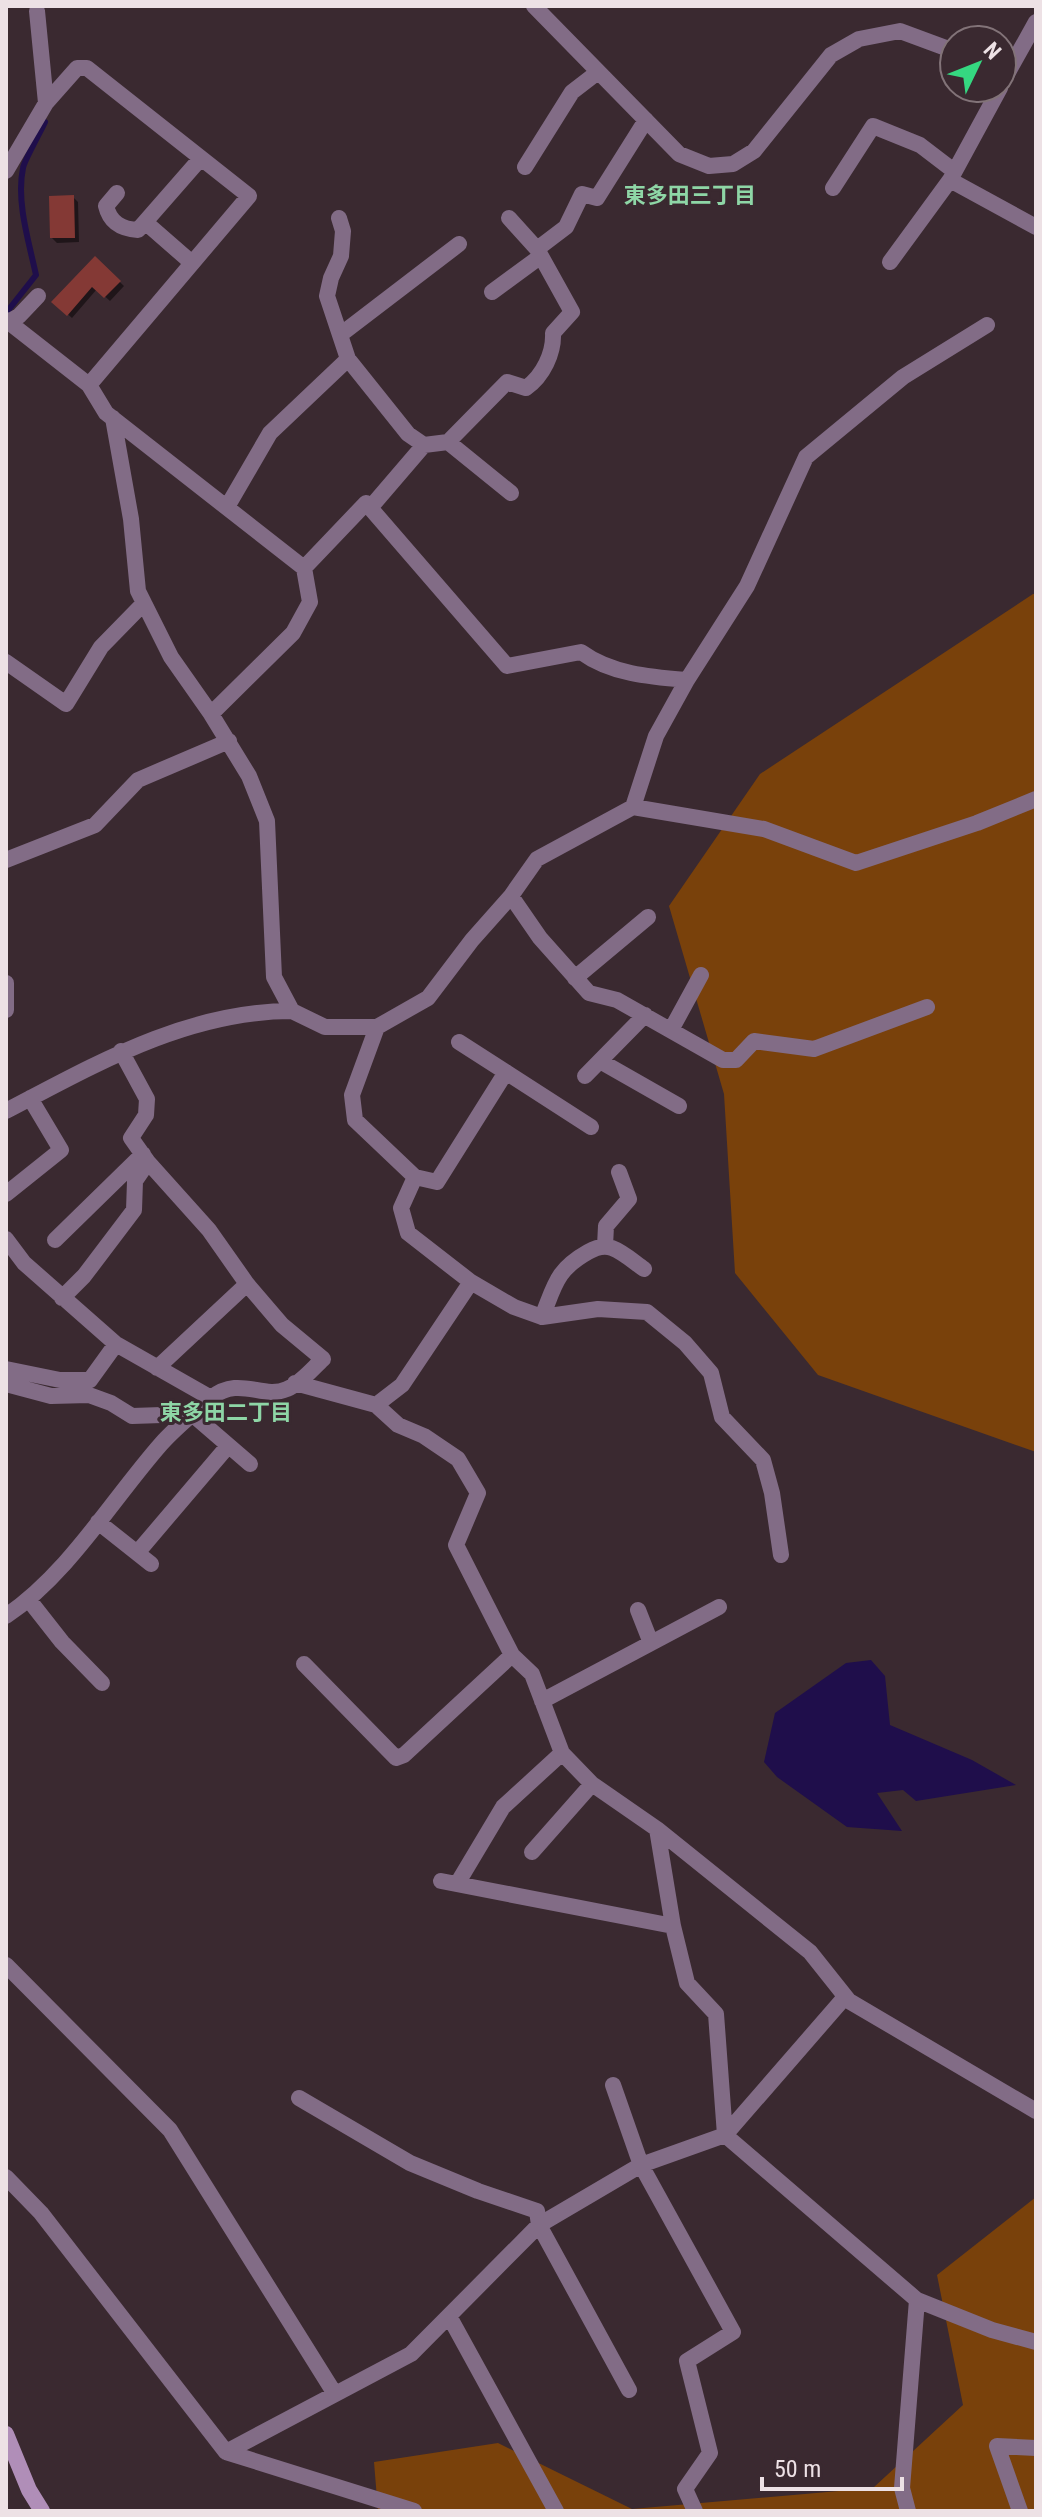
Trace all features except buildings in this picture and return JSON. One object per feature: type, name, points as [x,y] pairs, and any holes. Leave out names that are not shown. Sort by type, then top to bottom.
[{"type":"street","points":[[534,6],[679,154],[709,166],[733,164],[754,151],[831,55],[859,39],[900,31],[938,45]]},
{"type":"street","points":[[37,11],[46,103]]},
{"type":"street","points":[[1018,54],[1036,22]]},
{"type":"street","points":[[8,164],[46,103],[77,68],[87,68],[249,196],[89,385]]},
{"type":"street","points":[[525,167],[572,92],[598,72]]},
{"type":"street","points":[[890,262],[952,176],[990,104]]},
{"type":"street","points":[[492,292],[566,227],[582,194],[597,198],[646,120]]},
{"type":"street","points":[[833,188],[873,126],[920,145],[952,176],[1036,227]]},
{"type":"street","points":[[117,193],[106,206],[109,217],[124,229],[138,230],[201,158]]},
{"type":"street","points":[[339,218],[343,231],[341,256],[327,296],[348,359],[408,434],[424,445],[448,442],[507,382],[526,388],[536,381],[554,348],[553,333],[572,312],[539,253],[509,218]]},
{"type":"street","points":[[145,222],[192,263]]},
{"type":"street","points":[[340,335],[459,244]]},
{"type":"street","points":[[38,296],[19,316],[7,321],[89,385],[106,413],[304,568],[310,602],[293,633],[211,714]]},
{"type":"street","points":[[633,807],[656,736],[687,680],[747,586],[806,457],[903,377],[987,325]]},
{"type":"street","points":[[227,507],[270,433],[348,359]]},
{"type":"street","points":[[113,418],[131,519],[138,591],[171,657],[229,741],[249,776],[267,821],[274,977],[292,1011]]},
{"type":"street","points":[[448,442],[511,493]]},
{"type":"street","points":[[370,508],[424,445]]},
{"type":"street","points":[[304,568],[366,503],[507,666],[581,652],[599,665],[649,677],[687,680]]},
{"type":"street","points":[[6,662],[66,704],[101,647],[144,603]]},
{"type":"street","points":[[6,860],[95,825],[138,780],[229,741]]},
{"type":"street","points":[[6,1111],[121,1051],[192,1026],[262,1011],[292,1011],[325,1027],[377,1027],[428,998],[537,859],[633,807],[764,829],[856,863],[977,823],[1036,799]]},
{"type":"street","points":[[511,896],[540,938],[589,993],[617,1000],[723,1060],[736,1060],[754,1041],[814,1049],[927,1007]]},
{"type":"street","points":[[575,978],[648,917]]},
{"type":"street","points":[[671,1030],[701,975]]},
{"type":"street","points":[[6,983],[6,1010]]},
{"type":"street","points":[[585,1076],[645,1015]]},
{"type":"street","points":[[377,1027],[352,1095],[355,1120],[415,1177],[437,1182],[506,1072]]},
{"type":"street","points":[[459,1042],[591,1127]]},
{"type":"street","points":[[6,1616],[29,1600],[98,1522],[163,1441],[211,1398],[242,1386],[267,1391],[287,1389],[323,1359],[282,1325],[247,1284],[209,1230],[131,1138],[146,1115],[147,1099],[121,1051]]},
{"type":"street","points":[[600,1061],[679,1106]]},
{"type":"street","points":[[6,1194],[61,1150],[30,1098]]},
{"type":"street","points":[[55,1240],[145,1158]]},
{"type":"street","points":[[62,1298],[84,1276],[134,1210],[135,1181],[145,1158]]},
{"type":"street","points":[[605,1246],[606,1226],[629,1199],[619,1172]]},
{"type":"street","points":[[415,1177],[401,1208],[408,1233],[471,1282],[514,1307],[542,1317],[598,1309],[647,1312],[685,1343],[711,1373],[722,1417],[763,1460],[772,1493],[781,1555]]},
{"type":"street","points":[[6,1239],[24,1263],[116,1344],[211,1398]]},
{"type":"street","points":[[542,1317],[559,1276],[567,1265],[592,1250],[605,1246],[614,1248],[644,1269]]},
{"type":"street","points":[[376,1405],[402,1385],[471,1282]]},
{"type":"street","points":[[157,1368],[247,1284]]},
{"type":"street","points":[[6,1369],[60,1380],[90,1380],[116,1344]]},
{"type":"street","points":[[295,1383],[376,1405],[398,1425],[424,1436],[458,1459],[478,1493],[456,1545],[512,1655],[532,1674],[562,1753],[592,1784],[657,1829],[810,1952],[845,1997],[1036,2111]]},
{"type":"street","points":[[6,1384],[51,1396],[89,1395],[111,1403],[132,1416],[192,1414],[250,1464]]},
{"type":"street","points":[[137,1553],[228,1446]]},
{"type":"street","points":[[98,1522],[151,1564]]},
{"type":"street","points":[[29,1600],[62,1642],[102,1683]]},
{"type":"street","points":[[542,1701],[719,1607]]},
{"type":"street","points":[[638,1610],[651,1643]]},
{"type":"street","points":[[304,1664],[396,1758],[404,1755],[512,1655]]},
{"type":"street","points":[[562,1753],[503,1807],[449,1883],[673,1926]]},
{"type":"street","points":[[532,1852],[592,1784]]},
{"type":"street","points":[[657,1829],[673,1926],[687,1983],[716,2014],[725,2135],[917,2300],[992,2330],[1036,2342]]},
{"type":"street","points":[[6,1965],[170,2130],[335,2394]]},
{"type":"street","points":[[226,2452],[411,2354],[539,2225],[641,2165],[725,2135],[845,1997]]},
{"type":"street","points":[[613,2085],[641,2165],[733,2332],[687,2361],[710,2453],[685,2489],[695,2511]]},
{"type":"street","points":[[299,2098],[410,2163],[537,2211],[539,2225],[629,2390]]},
{"type":"street","points":[[6,2177],[41,2213],[226,2452],[414,2511]]},
{"type":"street","points":[[908,2511],[902,2488],[917,2300]]},
{"type":"street","points":[[449,2316],[556,2511]]},
{"type":"street","points":[[6,2434],[29,2490],[42,2511]]},
{"type":"street","points":[[1020,2511],[997,2446],[1036,2448]]},
{"type":"shaded area","points":[[1036,594],[1036,1452],[818,1375],[735,1273],[724,1094],[669,906],[760,774]]},
{"type":"shaded area","points":[[871,1660],[885,1676],[890,1725],[972,1760],[1016,1785],[916,1801],[903,1790],[877,1793],[902,1831],[847,1827],[777,1777],[764,1762],[775,1713],[846,1663]]},
{"type":"shaded area","points":[[1036,2197],[1036,2511],[378,2511],[374,2462],[498,2443],[632,2509],[873,2488],[963,2405],[937,2275]]},
{"type":"waterway","points":[[6,313],[36,275],[24,222],[21,181],[24,164],[45,122]]},
{"type":"district","name":"東多田三丁目","points":[[690,195]]},
{"type":"district","name":"東多田二丁目","points":[[226,1412]]}]
